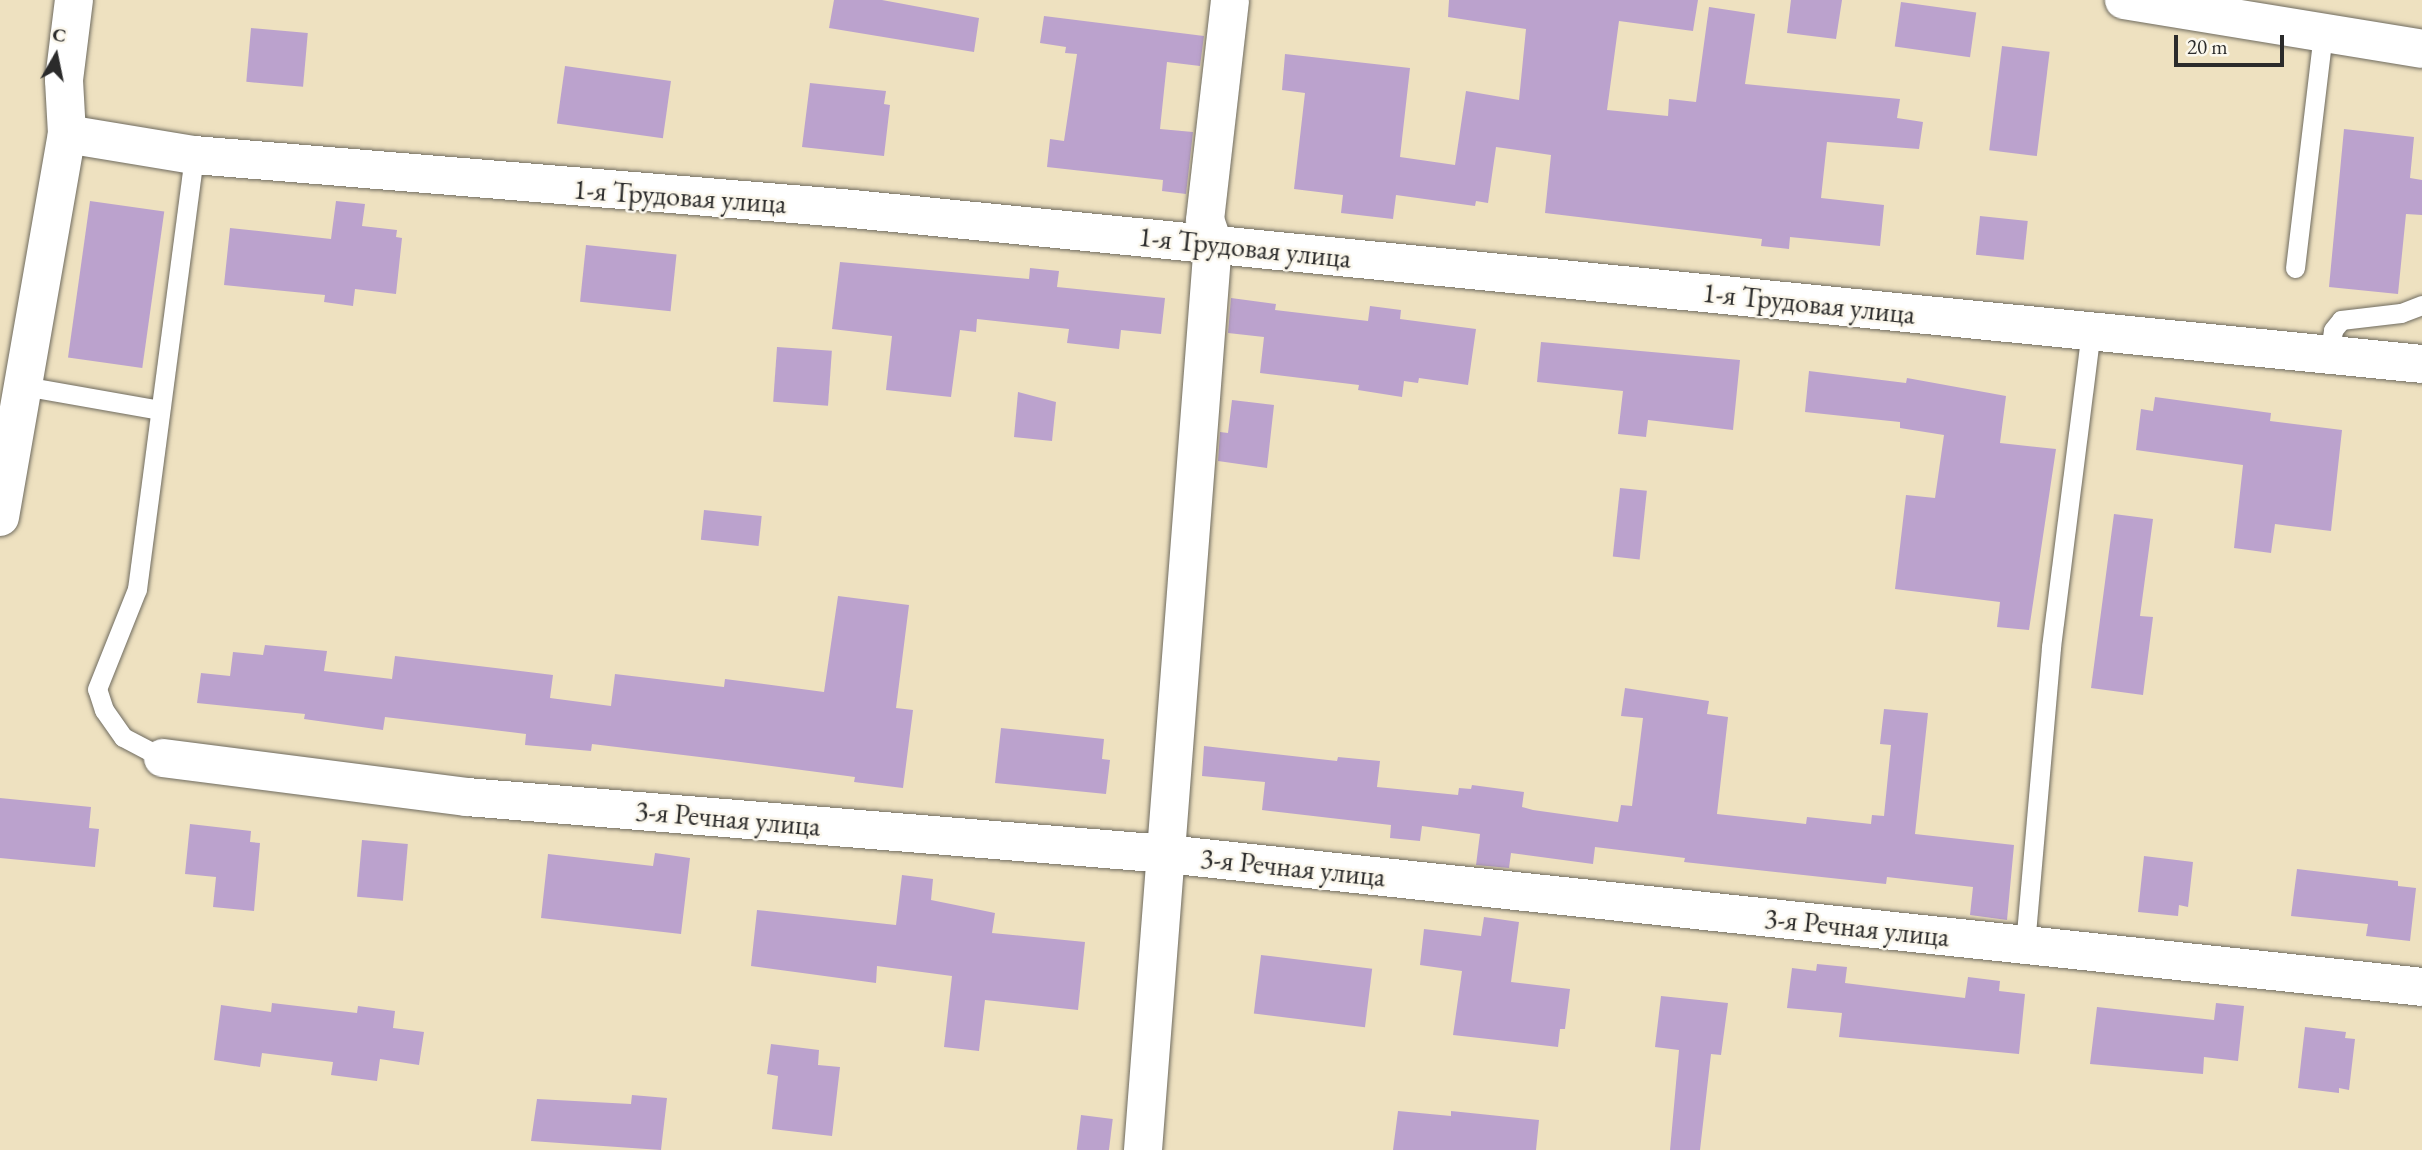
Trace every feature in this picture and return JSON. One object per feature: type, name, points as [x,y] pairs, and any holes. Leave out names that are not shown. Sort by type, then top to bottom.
[{"type":"street","points":[[0,517],[67,134],[64,80],[74,0]]},
{"type":"street","points":[[1143,1150],[1213,243],[1205,220],[1230,0]]},
{"type":"street","points":[[2124,0],[2422,49]]},
{"type":"street","name":"1-я Трудовая улица","points":[[67,134],[194,155],[1213,243],[2422,365]]},
{"type":"street","name":"3-я Речная улица","points":[[163,758],[467,797],[1166,854],[2422,987]]},
{"type":"lane","points":[[2295,268],[2323,32]]},
{"type":"lane","points":[[163,758],[122,737],[104,710],[97,689],[137,589],[194,155]]},
{"type":"lane","points":[[2329,356],[2333,330],[2341,320],[2401,313],[2422,305]]},
{"type":"lane","points":[[2025,945],[2051,647],[2091,332]]},
{"type":"lane","points":[[24,386],[160,410]]},
{"type":"building","points":[[834,0],[882,0],[979,18],[974,52],[829,28]]},
{"type":"building","points":[[1449,0],[1698,0],[1693,31],[1619,21],[1607,110],[1668,116],[1669,99],[1696,102],[1709,7],[1755,14],[1745,84],[1900,99],[1897,118],[1923,122],[1919,149],[1827,142],[1821,198],[1884,205],[1880,246],[1790,237],[1789,249],[1761,246],[1762,239],[1545,213],[1551,155],[1496,147],[1488,203],[1476,201],[1475,206],[1396,195],[1393,219],[1341,213],[1343,195],[1294,189],[1305,93],[1282,90],[1285,54],[1410,68],[1400,157],[1455,165],[1466,91],[1519,100],[1526,29],[1448,17]]},
{"type":"building","points":[[1791,0],[1842,0],[1836,39],[1787,33]]},
{"type":"building","points":[[1901,2],[1976,13],[1970,57],[1895,47]]},
{"type":"building","points":[[1044,16],[1204,36],[1200,66],[1167,62],[1160,129],[1193,132],[1186,194],[1162,191],[1163,180],[1047,167],[1050,139],[1064,141],[1077,54],[1065,53],[1066,47],[1040,43]]},
{"type":"building","points":[[251,28],[308,33],[303,87],[246,82]]},
{"type":"building","points":[[2002,46],[2050,52],[2037,156],[1989,150]]},
{"type":"building","points":[[565,66],[671,81],[663,138],[557,123]]},
{"type":"building","points":[[810,83],[886,91],[884,104],[890,105],[884,156],[802,147]]},
{"type":"building","points":[[2344,129],[2414,137],[2410,178],[2422,180],[2422,215],[2406,214],[2398,294],[2329,287]]},
{"type":"building","points":[[90,201],[164,211],[142,368],[68,357]]},
{"type":"building","points":[[336,201],[365,204],[362,226],[397,230],[396,237],[402,238],[396,294],[355,289],[353,306],[324,302],[325,295],[224,285],[230,228],[331,239]]},
{"type":"building","points":[[1980,216],[2028,221],[2024,260],[1976,255]]},
{"type":"building","points":[[586,245],[677,255],[671,311],[580,302]]},
{"type":"building","points":[[840,262],[1029,279],[1030,268],[1059,271],[1057,287],[1165,298],[1161,334],[1121,330],[1119,349],[1067,343],[1069,329],[977,319],[976,332],[960,330],[951,397],[886,390],[892,336],[832,329]]},
{"type":"building","points":[[1231,298],[1276,304],[1275,310],[1368,321],[1370,306],[1401,310],[1400,319],[1476,329],[1468,385],[1419,378],[1418,383],[1404,381],[1402,397],[1358,390],[1359,385],[1260,373],[1264,337],[1228,333]]},
{"type":"building","points":[[1541,342],[1740,360],[1733,430],[1648,420],[1646,437],[1618,434],[1623,391],[1537,382]]},
{"type":"building","points":[[777,347],[832,351],[828,406],[773,402]]},
{"type":"building","points":[[1809,371],[1906,383],[1907,378],[2006,396],[2000,443],[2056,449],[2029,630],[1997,627],[2000,602],[1895,589],[1906,495],[1935,498],[1944,435],[1900,428],[1900,422],[1805,412]]},
{"type":"building","points":[[1018,392],[1056,402],[1052,441],[1014,437]]},
{"type":"building","points":[[2155,397],[2271,413],[2270,421],[2342,430],[2331,531],[2275,524],[2271,553],[2234,548],[2243,465],[2136,450],[2141,409],[2153,411]]},
{"type":"building","points":[[1232,400],[1274,405],[1267,468],[1218,461],[1220,432],[1228,433]]},
{"type":"building","points":[[1620,488],[1647,491],[1640,559],[1613,557]]},
{"type":"building","points":[[704,510],[762,516],[759,546],[701,540]]},
{"type":"building","points":[[2114,514],[2153,519],[2140,616],[2153,617],[2143,695],[2091,688]]},
{"type":"building","points":[[838,596],[909,605],[896,708],[913,710],[903,788],[854,782],[855,777],[592,744],[591,751],[525,745],[526,734],[385,717],[383,730],[304,719],[305,714],[197,703],[201,673],[230,676],[233,652],[263,655],[265,645],[327,651],[324,671],[392,679],[395,656],[553,675],[550,698],[611,706],[615,674],[724,687],[725,679],[824,692]]},
{"type":"building","points":[[1625,688],[1709,701],[1707,714],[1728,717],[1717,814],[1806,824],[1807,817],[1871,824],[1872,815],[1884,816],[1891,745],[1880,744],[1884,709],[1928,713],[1915,834],[2014,845],[2007,920],[1970,915],[1973,887],[1887,877],[1886,884],[1684,862],[1685,858],[1595,847],[1593,864],[1511,853],[1509,868],[1476,865],[1480,834],[1422,826],[1420,841],[1390,838],[1391,825],[1262,810],[1265,782],[1202,776],[1204,746],[1337,761],[1338,757],[1380,761],[1377,787],[1458,795],[1459,788],[1471,789],[1472,785],[1524,792],[1522,807],[1618,822],[1621,805],[1632,806],[1643,718],[1621,716]]},
{"type":"building","points":[[1001,728],[1104,739],[1102,759],[1110,760],[1106,794],[995,783]]},
{"type":"building","points":[[0,798],[91,807],[89,828],[99,829],[95,867],[0,858]]},
{"type":"building","points":[[190,824],[251,831],[250,842],[260,843],[254,911],[213,907],[216,877],[185,874]]},
{"type":"building","points":[[362,840],[408,844],[403,901],[357,897]]},
{"type":"building","points":[[655,853],[690,858],[681,934],[541,918],[548,854],[653,866]]},
{"type":"building","points":[[2144,856],[2193,862],[2188,907],[2179,905],[2178,916],[2138,912]]},
{"type":"building","points":[[2297,869],[2398,881],[2398,886],[2416,888],[2410,941],[2366,936],[2368,924],[2291,916]]},
{"type":"building","points":[[902,875],[933,879],[931,900],[995,913],[992,933],[1085,942],[1078,1010],[985,1000],[979,1051],[944,1047],[952,976],[877,966],[876,983],[751,966],[757,910],[896,925]]},
{"type":"building","points":[[1484,917],[1519,922],[1511,982],[1570,989],[1565,1029],[1560,1029],[1558,1047],[1453,1035],[1462,971],[1420,965],[1424,929],[1481,936]]},
{"type":"building","points":[[1261,955],[1372,969],[1365,1027],[1254,1014]]},
{"type":"building","points":[[1817,964],[1847,967],[1845,983],[1965,998],[1968,977],[2000,981],[1999,991],[2025,994],[2019,1054],[1839,1037],[1842,1013],[1787,1008],[1792,968],[1816,971]]},
{"type":"building","points":[[1661,996],[1728,1003],[1721,1055],[1711,1054],[1700,1150],[1670,1150],[1679,1050],[1655,1047]]},
{"type":"building","points":[[272,1003],[357,1013],[358,1006],[395,1011],[393,1028],[424,1032],[419,1065],[380,1059],[377,1081],[331,1075],[333,1062],[262,1053],[260,1067],[214,1060],[221,1005],[271,1012]]},
{"type":"building","points":[[2216,1003],[2244,1006],[2238,1061],[2204,1057],[2203,1074],[2090,1064],[2097,1007],[2214,1020]]},
{"type":"building","points":[[2305,1027],[2346,1032],[2345,1038],[2355,1039],[2349,1090],[2339,1088],[2339,1093],[2298,1088]]},
{"type":"building","points":[[771,1044],[819,1050],[818,1065],[840,1067],[832,1136],[772,1129],[778,1076],[767,1074]]},
{"type":"building","points":[[632,1095],[667,1098],[661,1150],[531,1141],[537,1099],[631,1104]]},
{"type":"building","points":[[1398,1111],[1451,1116],[1451,1111],[1539,1120],[1536,1150],[1393,1150]]},
{"type":"building","points":[[1081,1115],[1113,1119],[1109,1150],[1077,1150]]}]
